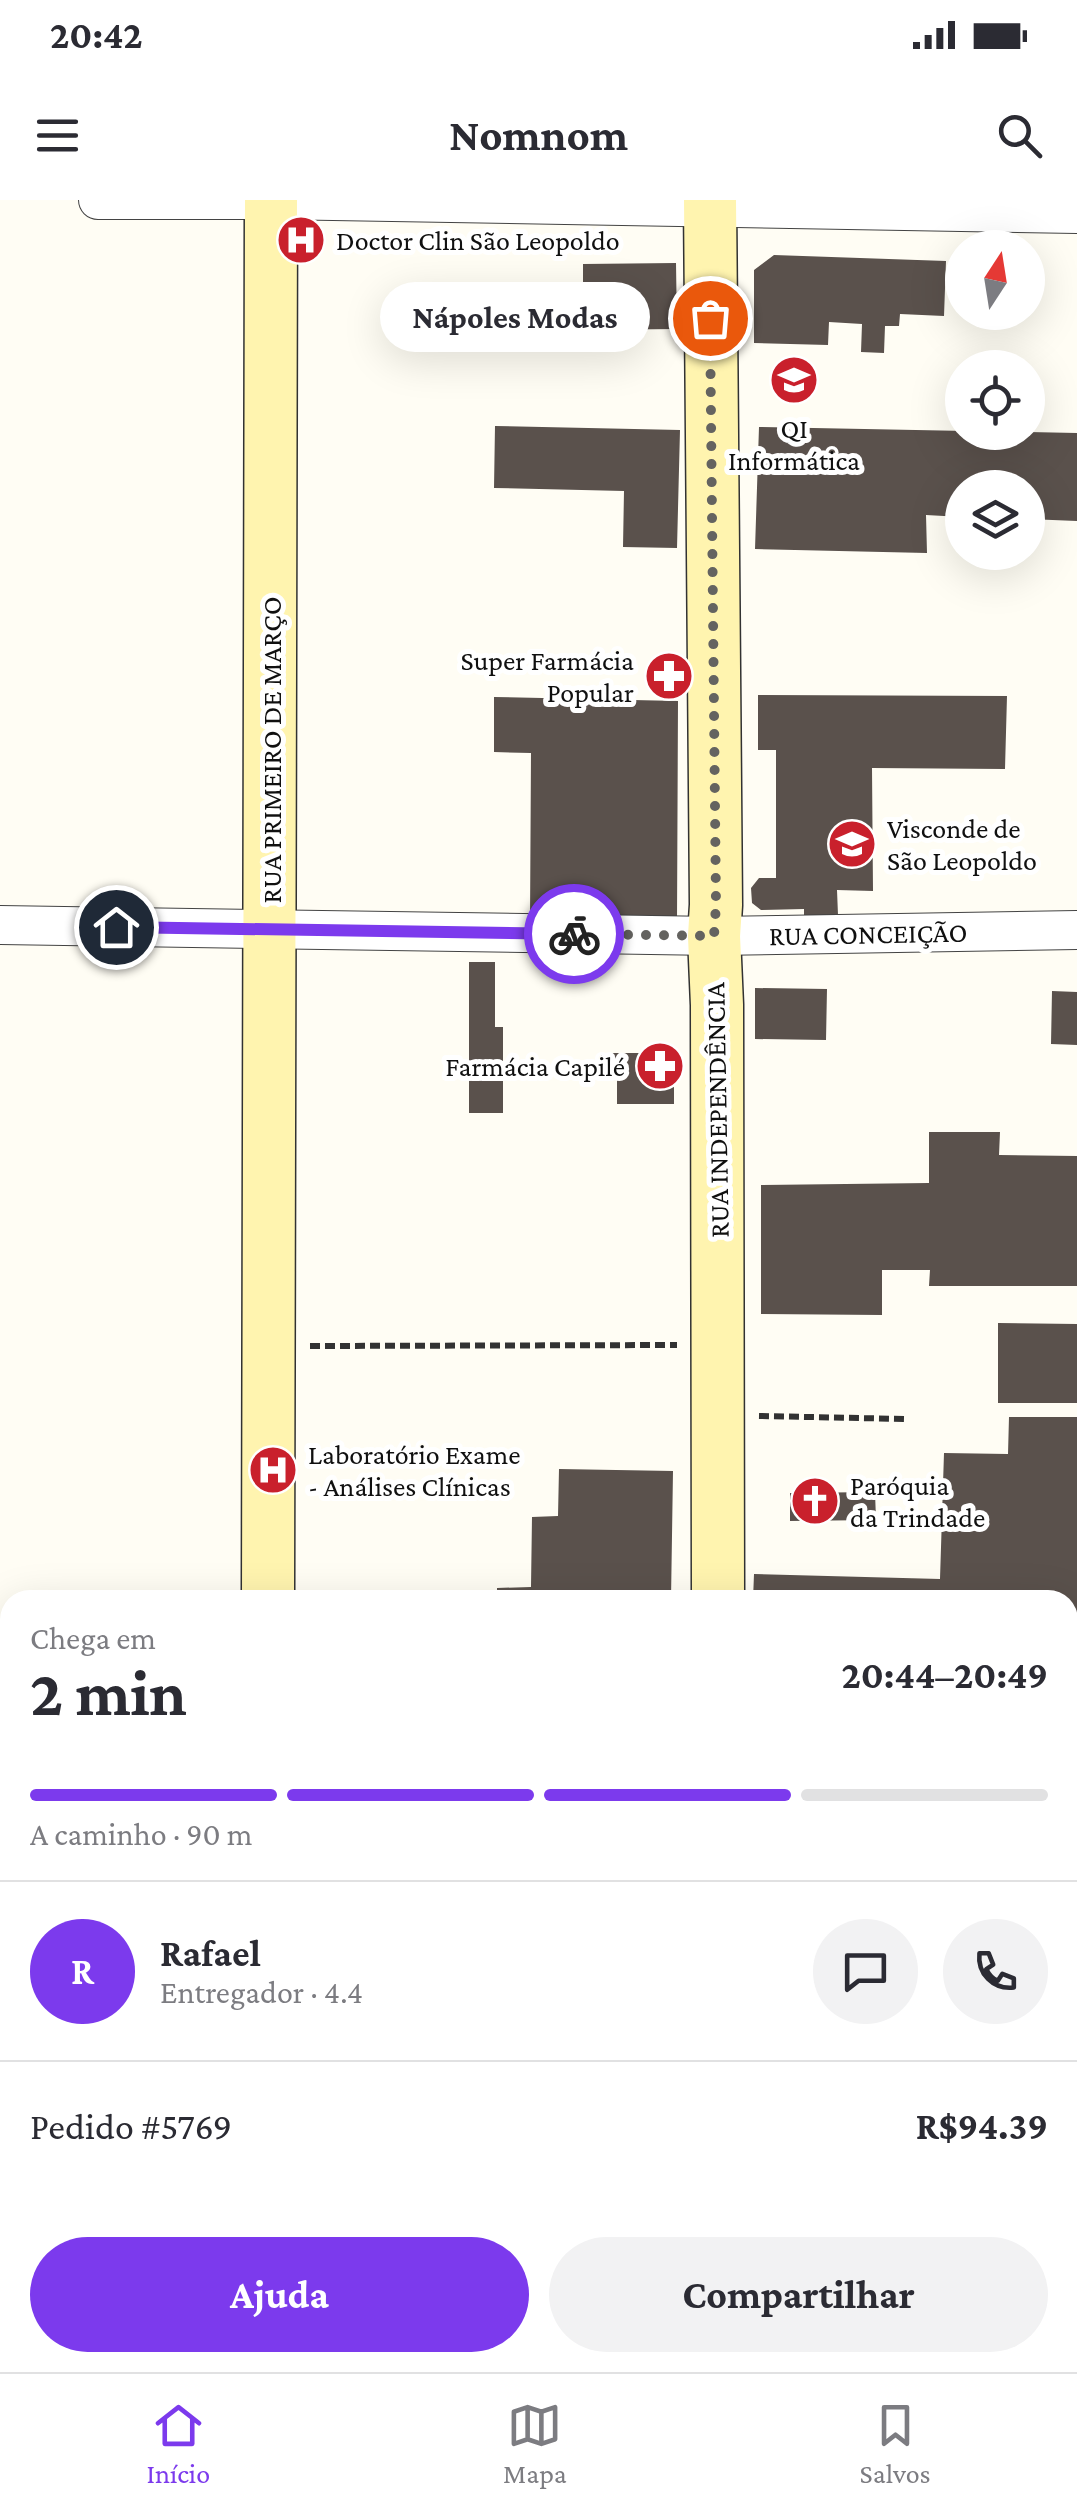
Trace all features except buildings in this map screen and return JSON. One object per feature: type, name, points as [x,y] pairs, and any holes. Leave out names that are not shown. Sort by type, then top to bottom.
[{"type":"street","points":[[98,200],[710,203],[1077,214]]},
{"type":"street","name":"RUA PRIMEIRO DE MARÇO","points":[[268,1590],[272,200]]},
{"type":"street","name":"RUA INDEPENDÊNCIA","points":[[710,203],[718,1590]]},
{"type":"street","name":"RUA CONCEIÇÃO","points":[[0,925],[714,936],[1077,930]]},
{"type":"path","points":[[269,1346],[718,1345]]},
{"type":"path","points":[[718,1415],[906,1419]]},
{"type":"way so far","points":[[574,934],[714,936],[710,318]]},
{"type":"place","name":"Doctor Clin São Leopoldo","points":[[301,240]]},
{"type":"place","name":"Nápoles Modas","points":[[710,318]]},
{"type":"place","name":"QI Informática","points":[[794,380]]},
{"type":"place","name":"Super Farmácia Popular","points":[[669,676]]},
{"type":"place","name":"Visconde de São Leopoldo","points":[[852,844]]},
{"type":"place","name":"Farmácia Capilé","points":[[660,1066]]},
{"type":"place","name":"Laboratório Exame - Análises Clínicas","points":[[273,1470]]},
{"type":"place","name":"Paróquia da Trindade","points":[[815,1501]]},
{"type":"route","points":[[116,927],[574,934]]}]
